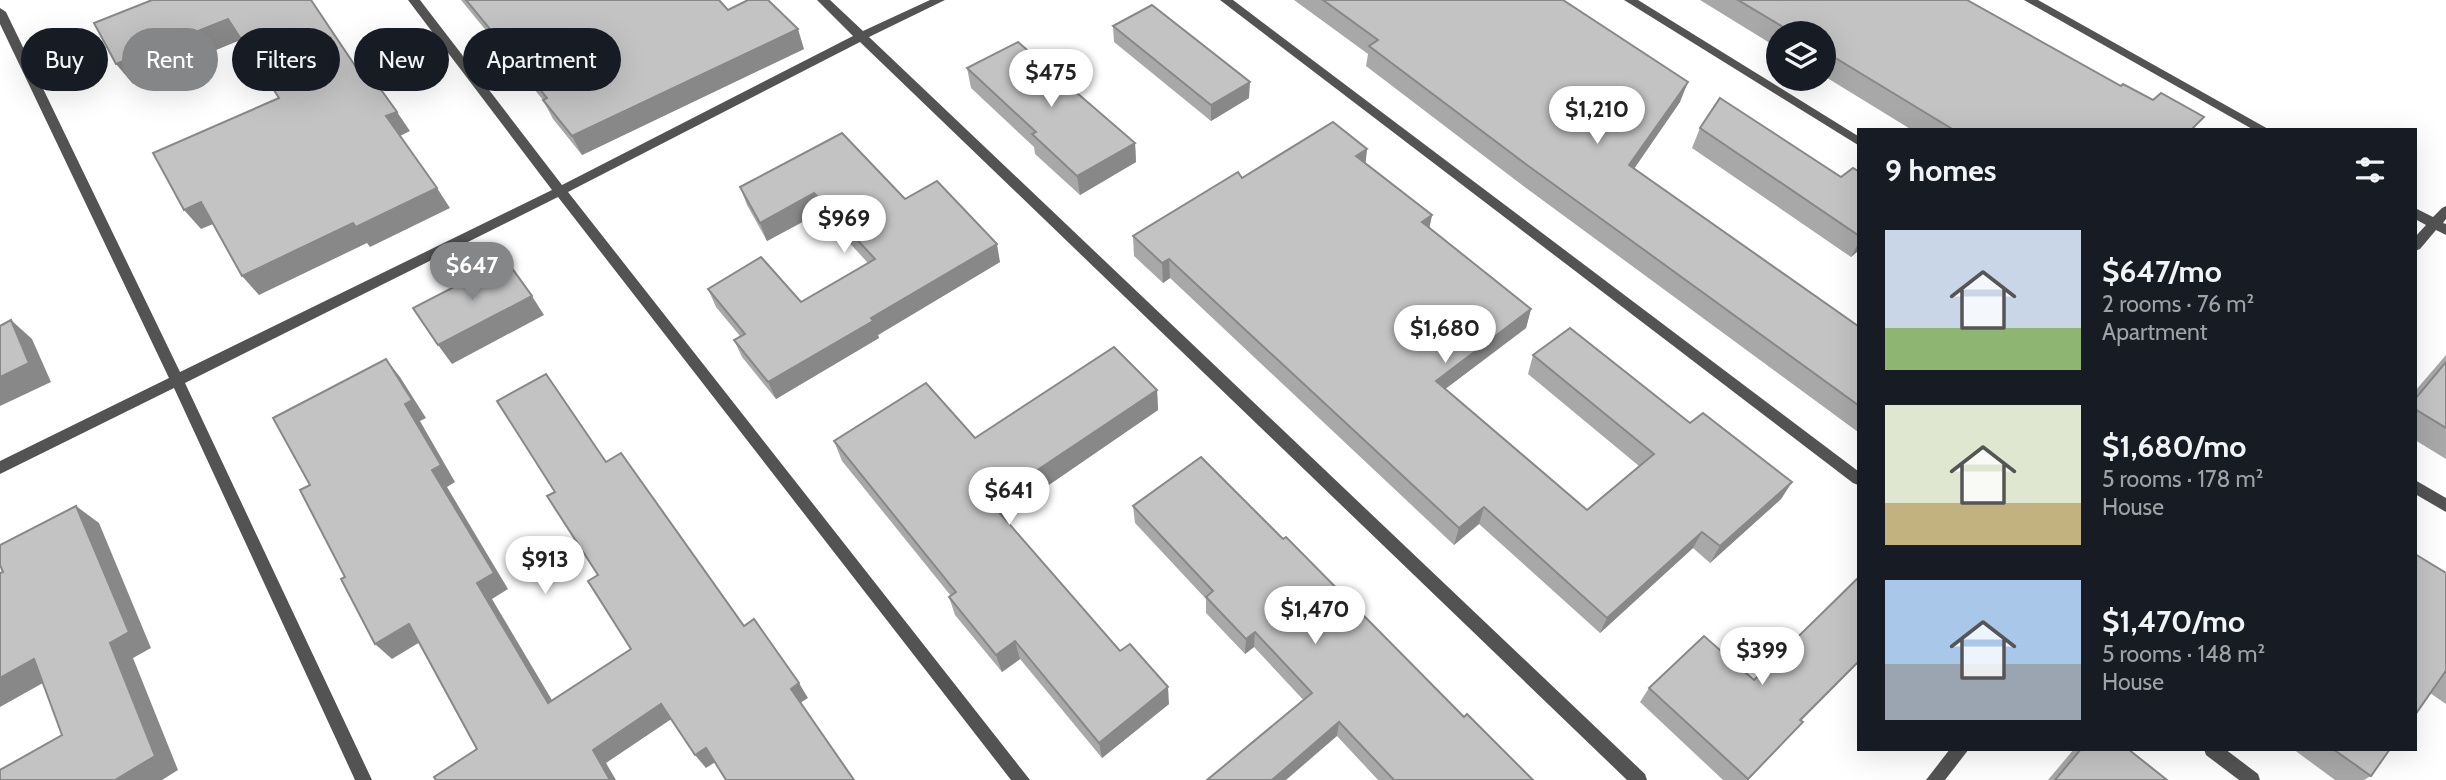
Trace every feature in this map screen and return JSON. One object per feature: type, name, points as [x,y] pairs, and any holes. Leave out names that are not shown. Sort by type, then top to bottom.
[{"type":"street","points":[[414,0],[559,191],[1022,780]]},
{"type":"street","points":[[823,0],[1639,780]]},
{"type":"street","points":[[0,468],[178,382],[860,37],[940,0]]},
{"type":"street","points":[[1226,0],[1857,478]]},
{"type":"street","points":[[1630,0],[1857,140]]},
{"type":"street","points":[[2030,0],[2260,128]]},
{"type":"street","points":[[0,12],[178,382],[363,780]]},
{"type":"street","points":[[2417,245],[2441,227],[2446,211]]},
{"type":"street","points":[[2417,214],[2441,227]]},
{"type":"street","points":[[2417,487],[2446,506]]},
{"type":"street","points":[[1934,780],[1959,751]]},
{"type":"street","points":[[2215,751],[2252,780]]},
{"type":"building","points":[[152,0],[311,0],[330,28],[234,28],[228,19],[206,28],[122,28],[122,62],[116,64],[108,49],[108,28],[97,28],[94,23]]},
{"type":"building","points":[[466,0],[719,0],[728,10],[748,0],[768,0],[798,29],[572,136],[543,100],[547,98],[541,91],[621,91],[621,28],[489,28]]},
{"type":"building","points":[[1323,0],[1563,0],[1688,82],[1629,165],[1857,325],[1857,404],[1527,165],[1369,46],[1378,40]]},
{"type":"building","points":[[1738,0],[1967,0],[2121,86],[2123,84],[2153,100],[2161,93],[2204,117],[2193,128],[1951,128],[1836,58],[1836,21],[1773,21]]},
{"type":"building","points":[[1152,5],[1250,82],[1211,105],[1113,26]]},
{"type":"building","points":[[1018,42],[1135,143],[1077,176],[1032,134],[1036,132],[967,68]]},
{"type":"building","points":[[340,43],[354,64],[354,91],[382,91],[397,112],[386,116],[437,188],[356,227],[353,223],[242,276],[201,202],[184,210],[153,153],[279,98],[274,91],[340,91]]},
{"type":"building","points":[[1720,98],[1841,177],[1853,168],[1857,170],[1857,234],[1700,128]]},
{"type":"building","points":[[1333,122],[1367,149],[1356,156],[1432,215],[1422,222],[1531,309],[1436,381],[1587,510],[1654,454],[1533,355],[1570,328],[1690,423],[1703,413],[1792,482],[1720,546],[1702,532],[1607,618],[1484,507],[1459,528],[1169,259],[1162,263],[1133,236],[1238,172],[1242,178]]},
{"type":"building","points":[[842,133],[905,199],[937,181],[997,244],[768,382],[734,340],[745,334],[708,289],[761,257],[801,302],[875,259],[814,193],[760,223],[740,187]]},
{"type":"building","points":[[506,260],[532,296],[438,345],[413,308]]},
{"type":"building","points":[[11,320],[29,363],[0,377],[0,326]]},
{"type":"building","points":[[1114,347],[1157,390],[990,502],[1120,651],[1130,644],[1168,687],[1099,743],[1015,641],[996,655],[949,597],[956,592],[834,441],[926,383],[975,438]]},
{"type":"building","points":[[386,359],[412,400],[405,404],[441,465],[432,470],[494,573],[477,583],[548,703],[631,649],[588,581],[598,575],[547,496],[555,492],[497,401],[546,374],[606,462],[621,453],[744,626],[754,619],[799,683],[791,689],[854,780],[726,780],[706,748],[695,755],[661,704],[593,750],[610,780],[436,780],[434,777],[477,749],[409,624],[375,644],[341,579],[345,577],[300,490],[310,485],[273,418]]},
{"type":"building","points":[[2446,362],[2446,428],[2417,410],[2417,397]]},
{"type":"building","points":[[1201,457],[1283,539],[1286,537],[1464,717],[1467,714],[1533,780],[1394,780],[1339,722],[1272,780],[1207,780],[1312,693],[1255,632],[1246,639],[1206,597],[1213,591],[1133,506]]},
{"type":"building","points":[[76,506],[129,632],[110,643],[155,756],[115,780],[0,780],[0,770],[62,735],[34,659],[0,678],[0,573],[3,572],[0,565],[0,545]]},
{"type":"building","points":[[2417,555],[2446,573],[2445,672],[2417,712]]},
{"type":"building","points":[[1857,579],[1857,663],[1800,720],[1803,722],[1748,779],[1649,688],[1704,636],[1754,680]]},
{"type":"building","points":[[2079,751],[2131,751],[2167,780],[2055,780]]},
{"type":"building","points":[[2336,751],[2389,751],[2371,776]]}]
